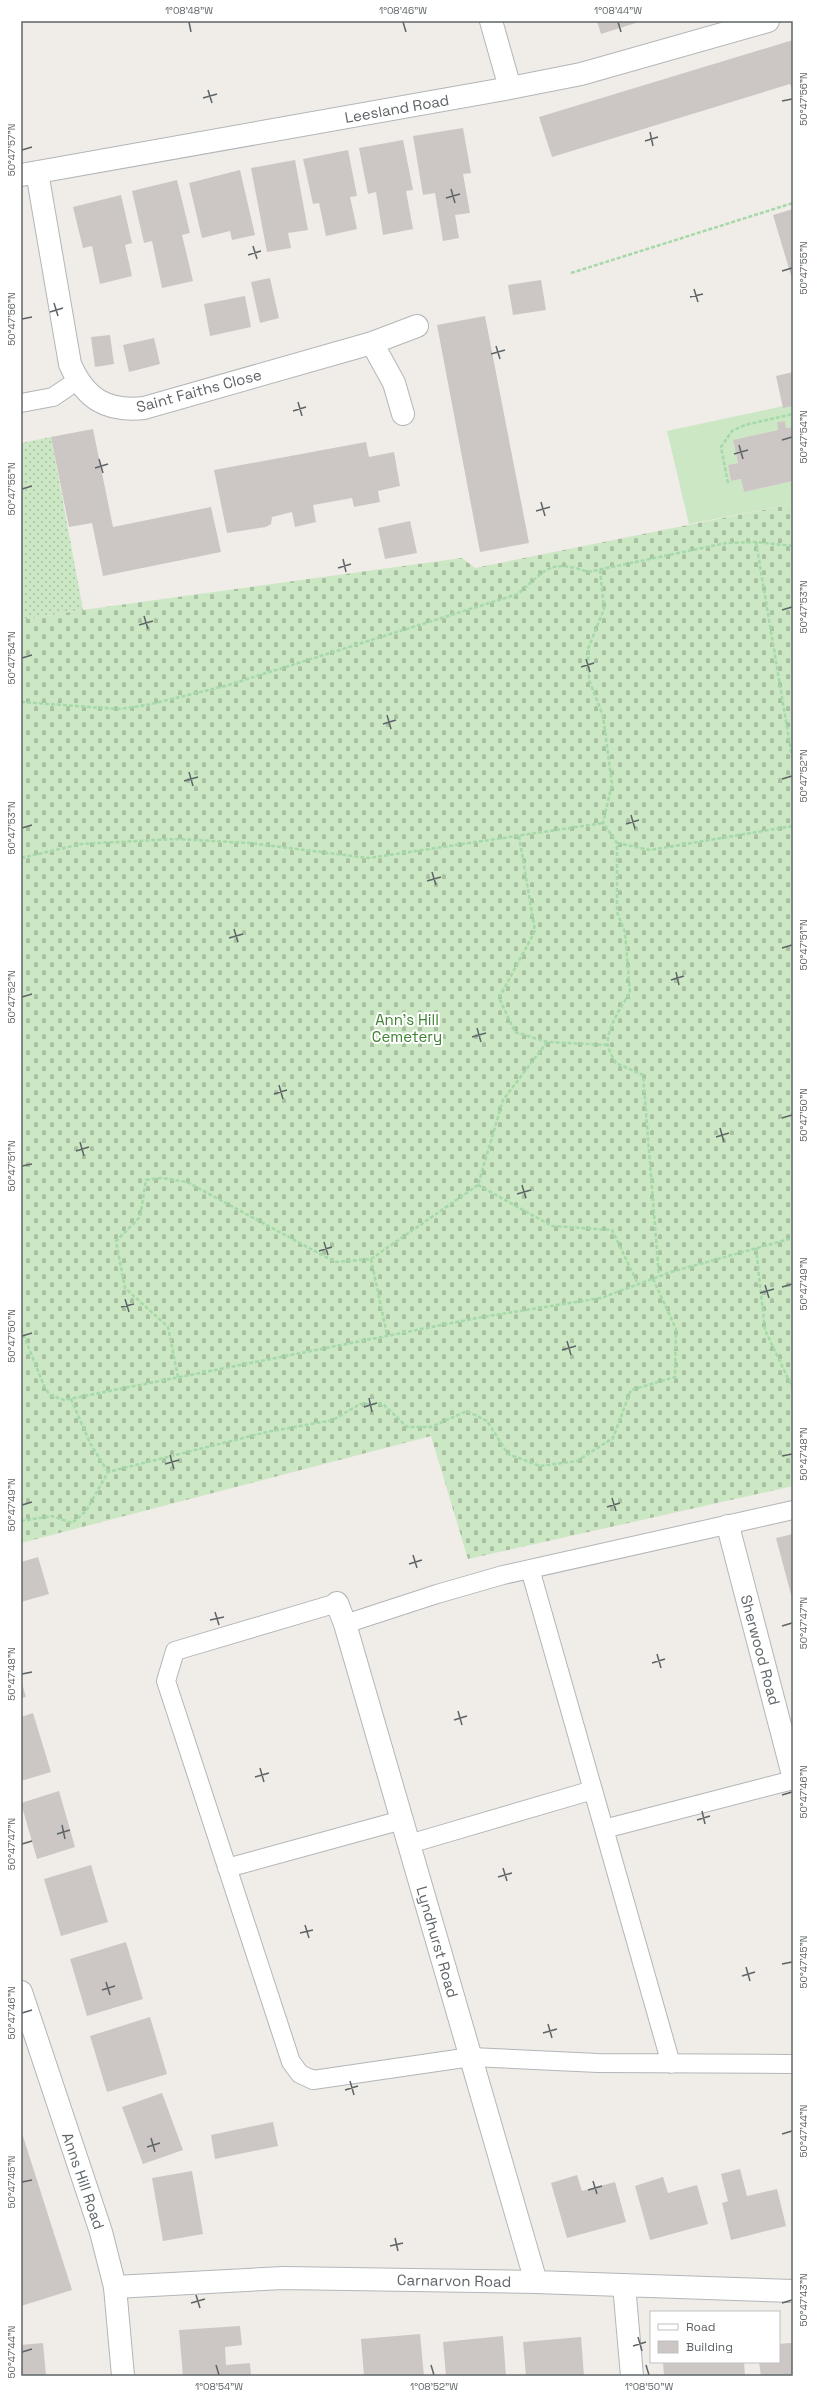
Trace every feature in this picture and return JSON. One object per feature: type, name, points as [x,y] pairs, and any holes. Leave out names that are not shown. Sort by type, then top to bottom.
[{"type":"street","points":[[491,21],[510,88]]},
{"type":"street","name":"Leesland Road","points":[[29,173],[510,88],[581,74],[754,23]]},
{"type":"street","name":"Saint Faiths Close","points":[[29,173],[68,354],[78,380],[93,397],[112,407],[144,408],[372,344],[417,326]]},
{"type":"street","points":[[372,344],[394,383],[403,414]]},
{"type":"street","name":"Sherwood Road","points":[[728,1526],[793,1775]]},
{"type":"street","name":"Lyndhurst Road","points":[[337,1603],[345,1624],[536,2282]]},
{"type":"street","name":"Anns Hill Road","points":[[21,1992],[101,2232],[115,2287],[123,2376]]},
{"type":"street","name":"Carnarvon Road","points":[[115,2287],[283,2278],[536,2282],[793,2291]]},
{"type":"street","points":[[624,2285],[632,2376]]},
{"type":"lane","points":[[21,403],[53,397],[78,380]]},
{"type":"lane","points":[[345,1624],[437,1594],[530,1569],[728,1526],[793,1510]]},
{"type":"lane","points":[[530,1569],[671,2064]]},
{"type":"lane","points":[[337,1603],[175,1651],[166,1681],[291,2062],[300,2074],[313,2080],[471,2057],[598,2063],[793,2064]]},
{"type":"lane","points":[[604,1829],[793,1780]]},
{"type":"lane","points":[[409,1844],[593,1790]]},
{"type":"lane","points":[[228,1868],[402,1820]]},
{"type":"path","points":[[571,273],[793,204]]},
{"type":"path","points":[[728,483],[721,447],[732,431],[745,425],[793,414]]},
{"type":"path","points":[[756,542],[793,763]]},
{"type":"path","points":[[21,702],[119,709],[147,705],[225,686],[518,594],[551,566],[571,566],[588,572],[726,543],[756,542],[793,546]]},
{"type":"path","points":[[600,570],[604,609],[588,649],[589,680],[603,716],[612,784],[603,823],[617,843],[617,912],[625,932],[630,993],[620,1007],[612,1025],[607,1045],[616,1063],[643,1075],[659,1276]]},
{"type":"path","points":[[21,858],[81,844],[176,839],[248,843],[369,858],[603,823]]},
{"type":"path","points":[[617,843],[650,850],[793,826]]},
{"type":"path","points":[[519,836],[535,932],[499,998],[515,1032],[547,1042],[607,1045]]},
{"type":"path","points":[[178,1377],[168,1327],[125,1288],[116,1241],[140,1217],[146,1180],[161,1178],[187,1182],[335,1262],[371,1259],[478,1185],[503,1100],[547,1042]]},
{"type":"path","points":[[478,1185],[552,1226],[612,1230],[638,1284]]},
{"type":"path","points":[[21,1329],[44,1388],[50,1395],[64,1400],[387,1335],[482,1317],[601,1298],[659,1276],[793,1238]]},
{"type":"path","points":[[756,1248],[765,1330],[793,1389]]},
{"type":"path","points":[[371,1259],[387,1335]]},
{"type":"path","points":[[21,1521],[52,1516],[72,1523],[86,1511],[108,1472],[267,1432],[333,1420],[360,1404],[383,1404],[407,1427],[431,1427],[467,1411],[487,1421],[508,1454],[540,1466],[577,1461],[613,1438],[631,1390],[675,1377],[676,1329],[653,1278]]},
{"type":"path","points":[[71,1398],[90,1443],[108,1472]]},
{"type":"green space","points":[[793,404],[793,427],[786,428],[785,421],[777,422],[778,430],[733,440],[738,463],[728,465],[731,481],[741,479],[744,492],[793,481],[793,504],[689,524],[667,431]]},
{"type":"green space","points":[[51,437],[83,610],[21,620],[21,443]]},
{"type":"green space","name":"Ann's Hill Cemetery","points":[[793,504],[793,1486],[468,1559],[431,1436],[21,1543],[21,620],[83,610],[462,558],[475,568]]},
{"type":"building","points":[[597,21],[642,21],[601,34]]},
{"type":"building","points":[[793,40],[793,91],[790,84],[552,157],[539,117]]},
{"type":"building","points":[[463,128],[471,173],[463,174],[470,213],[455,215],[459,238],[443,241],[435,193],[423,195],[413,136]]},
{"type":"building","points":[[403,140],[413,190],[406,191],[413,229],[383,235],[376,192],[368,194],[359,148]]},
{"type":"building","points":[[348,150],[357,196],[350,197],[357,229],[326,236],[319,203],[313,204],[303,159]]},
{"type":"building","points":[[295,160],[308,230],[288,233],[291,248],[267,252],[251,168]]},
{"type":"building","points":[[240,170],[255,235],[232,240],[230,231],[202,238],[189,183]]},
{"type":"building","points":[[177,180],[190,233],[182,235],[193,281],[162,288],[152,241],[144,243],[132,191]]},
{"type":"building","points":[[121,195],[132,243],[125,245],[132,276],[100,284],[92,246],[83,248],[73,207]]},
{"type":"building","points":[[793,209],[793,282],[773,215]]},
{"type":"building","points":[[270,278],[279,318],[260,323],[251,282]]},
{"type":"building","points":[[541,280],[546,310],[513,315],[508,285]]},
{"type":"building","points":[[245,296],[251,327],[210,336],[204,304]]},
{"type":"building","points":[[485,316],[529,543],[480,552],[437,325]]},
{"type":"building","points":[[110,335],[114,364],[95,367],[91,337]]},
{"type":"building","points":[[154,338],[160,364],[129,372],[123,345]]},
{"type":"building","points":[[793,372],[793,406],[783,408],[776,376]]},
{"type":"building","points":[[785,421],[786,428],[793,427],[793,481],[744,492],[741,479],[731,481],[728,465],[738,463],[733,440],[778,430],[777,422]]},
{"type":"building","points":[[93,429],[113,527],[211,507],[221,552],[103,576],[92,523],[69,527],[51,437]]},
{"type":"building","points":[[366,442],[369,457],[394,452],[400,486],[378,491],[380,502],[354,507],[352,498],[313,505],[316,522],[295,527],[292,512],[272,517],[271,524],[266,527],[227,533],[214,470]]},
{"type":"building","points":[[410,521],[417,553],[385,559],[378,528]]},
{"type":"building","points":[[793,1534],[793,1602],[776,1538]]},
{"type":"building","points":[[38,1557],[49,1594],[21,1602],[21,1562]]},
{"type":"building","points":[[21,1680],[26,1697],[21,1698]]},
{"type":"building","points":[[33,1713],[51,1772],[21,1781],[21,1717]]},
{"type":"building","points":[[59,1791],[75,1847],[37,1859],[21,1803]]},
{"type":"building","points":[[91,1865],[108,1922],[61,1936],[44,1879]]},
{"type":"building","points":[[126,1942],[143,1999],[87,2016],[70,1959]]},
{"type":"building","points":[[150,2017],[167,2074],[107,2092],[90,2036]]},
{"type":"building","points":[[162,2093],[183,2150],[143,2164],[122,2107]]},
{"type":"building","points":[[273,2122],[278,2146],[215,2159],[211,2135]]},
{"type":"building","points":[[21,2130],[72,2290],[21,2306]]},
{"type":"building","points":[[740,2169],[747,2196],[777,2189],[786,2226],[731,2240],[722,2203],[728,2201],[721,2174]]},
{"type":"building","points":[[192,2171],[203,2234],[163,2241],[152,2178]]},
{"type":"building","points":[[577,2175],[582,2191],[615,2182],[626,2222],[567,2238],[551,2183]]},
{"type":"building","points":[[663,2177],[668,2193],[697,2185],[708,2224],[650,2240],[635,2186]]},
{"type":"building","points":[[240,2326],[242,2345],[225,2347],[226,2365],[250,2363],[251,2376],[183,2376],[179,2330]]},
{"type":"building","points":[[420,2334],[424,2376],[364,2376],[361,2339]]},
{"type":"building","points":[[503,2336],[506,2376],[446,2376],[443,2342]]},
{"type":"building","points":[[581,2337],[584,2376],[526,2376],[523,2342]]},
{"type":"building","points":[[43,2343],[46,2376],[21,2376],[21,2345]]},
{"type":"building","points":[[793,2343],[793,2376],[761,2376],[759,2363],[780,2363],[780,2344]]},
{"type":"building","points":[[663,2363],[744,2363],[745,2376],[664,2376]]}]
